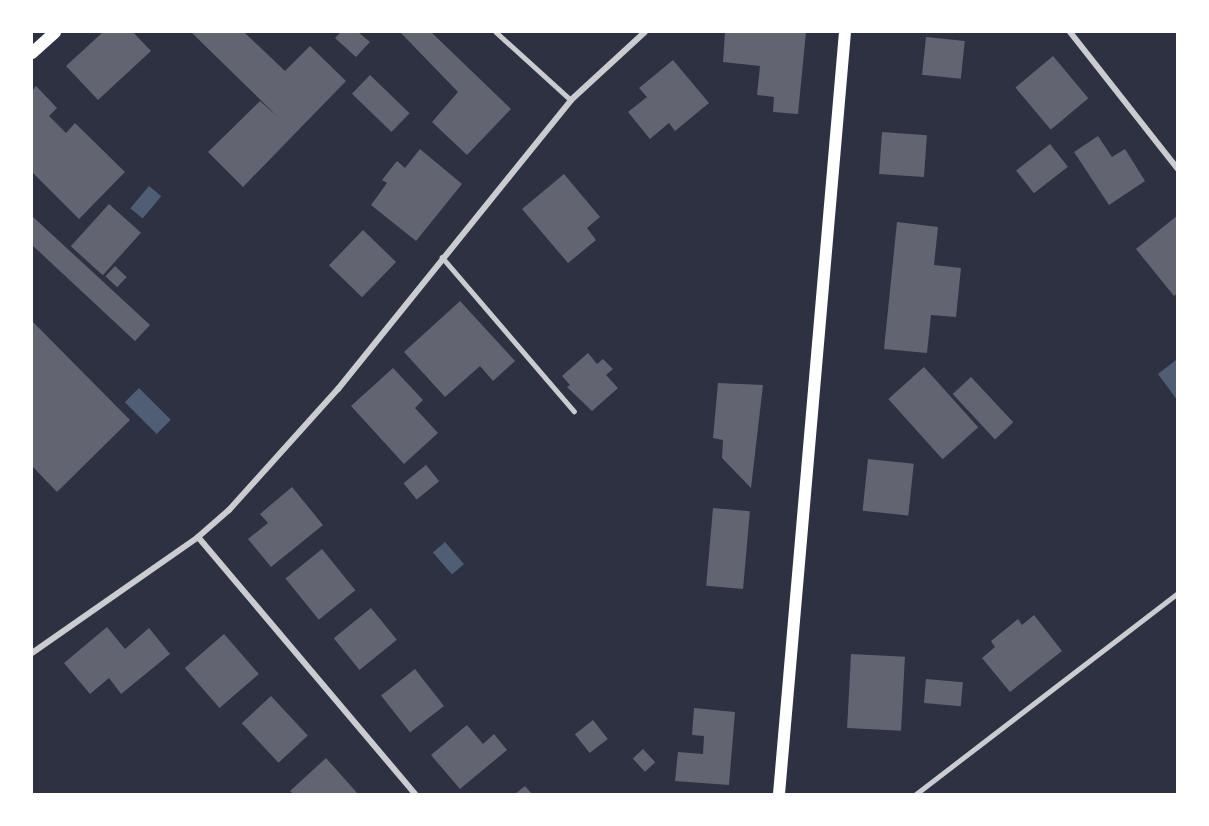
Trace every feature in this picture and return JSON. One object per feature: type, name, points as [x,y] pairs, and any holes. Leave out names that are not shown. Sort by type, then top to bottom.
[{"type":"main road","points":[[32,53],[55,32]]},
{"type":"main road","points":[[779,795],[845,32]]},
{"type":"street","points":[[32,653],[198,537],[229,510],[338,389],[442,257],[571,100],[645,32]]},
{"type":"street","points":[[1070,32],[1178,169]]},
{"type":"street","points":[[198,537],[415,795]]},
{"type":"lane","points":[[496,32],[571,100]]},
{"type":"lane","points":[[442,257],[574,411]]},
{"type":"lane","points":[[916,795],[1178,593]]},
{"type":"water","points":[[149,186],[161,196],[143,218],[130,208]]},
{"type":"water","points":[[1176,360],[1178,362],[1177,400],[1158,374]]},
{"type":"water","points":[[139,388],[171,420],[157,434],[125,402]]},
{"type":"water","points":[[445,542],[464,564],[452,574],[433,552]]},
{"type":"building","points":[[103,32],[133,32],[151,51],[98,100],[66,66]]},
{"type":"building","points":[[191,32],[244,32],[285,71],[310,46],[346,81],[243,187],[208,152],[260,101],[278,117]]},
{"type":"building","points":[[341,32],[358,32],[370,42],[356,57],[335,38]]},
{"type":"building","points":[[400,32],[431,32],[511,109],[467,155],[432,122],[458,92]]},
{"type":"building","points":[[725,32],[806,32],[798,114],[773,112],[774,97],[757,95],[760,66],[723,62]]},
{"type":"building","points":[[926,37],[965,41],[961,79],[922,75]]},
{"type":"building","points":[[1053,56],[1088,98],[1051,130],[1015,87]]},
{"type":"building","points":[[673,60],[709,103],[675,131],[669,123],[650,139],[628,112],[647,97],[639,88]]},
{"type":"building","points":[[370,75],[410,113],[392,132],[352,94]]},
{"type":"building","points":[[36,86],[57,108],[49,116],[66,133],[75,123],[125,172],[79,219],[32,172],[32,91]]},
{"type":"building","points":[[882,132],[927,135],[924,177],[879,174]]},
{"type":"building","points":[[1098,136],[1112,157],[1125,149],[1145,181],[1109,205],[1074,152]]},
{"type":"building","points":[[1050,144],[1068,167],[1034,193],[1016,170]]},
{"type":"building","points":[[420,149],[462,184],[416,241],[371,205],[387,183],[382,180],[397,161],[405,168]]},
{"type":"building","points":[[564,174],[600,217],[587,228],[596,240],[568,263],[522,209]]},
{"type":"building","points":[[109,204],[141,233],[103,275],[71,246]]},
{"type":"building","points":[[1178,215],[1178,293],[1174,296],[1136,249]]},
{"type":"building","points":[[32,216],[150,325],[135,341],[32,245]]},
{"type":"building","points":[[897,222],[938,227],[934,265],[961,268],[956,317],[931,315],[927,353],[884,349]]},
{"type":"building","points":[[363,230],[396,262],[362,297],[329,265]]},
{"type":"building","points":[[115,266],[127,277],[117,287],[105,276]]},
{"type":"building","points":[[460,301],[515,361],[493,381],[480,366],[445,397],[404,352]]},
{"type":"building","points":[[32,321],[130,420],[57,492],[32,466]]},
{"type":"building","points":[[588,353],[597,364],[603,359],[613,369],[606,375],[618,388],[592,411],[567,387],[570,385],[562,376]]},
{"type":"building","points":[[924,367],[978,427],[943,459],[888,399]]},
{"type":"building","points":[[393,368],[423,400],[415,408],[438,433],[404,464],[351,406]]},
{"type":"building","points":[[971,377],[1013,422],[995,439],[953,394]]},
{"type":"building","points":[[718,383],[763,385],[751,488],[722,458],[723,440],[713,438]]},
{"type":"building","points":[[868,459],[914,464],[908,516],[863,511]]},
{"type":"building","points":[[426,465],[439,481],[417,500],[403,483]]},
{"type":"building","points":[[292,487],[323,525],[271,567],[248,539],[268,523],[260,514]]},
{"type":"building","points":[[713,508],[750,511],[743,589],[706,586]]},
{"type":"building","points":[[322,549],[355,590],[319,620],[285,579]]},
{"type":"building","points":[[371,608],[397,640],[359,670],[334,638]]},
{"type":"building","points":[[1034,615],[1062,651],[1010,692],[982,658],[995,647],[991,641],[1018,619],[1022,625]]},
{"type":"building","points":[[107,627],[125,649],[149,628],[170,654],[121,694],[109,678],[90,694],[64,663]]},
{"type":"building","points":[[224,634],[259,674],[220,708],[185,668]]},
{"type":"building","points":[[851,654],[905,657],[901,731],[847,728]]},
{"type":"building","points":[[415,669],[444,706],[410,733],[381,695]]},
{"type":"building","points":[[926,679],[963,682],[961,706],[924,703]]},
{"type":"building","points":[[271,696],[308,735],[279,763],[242,723]]},
{"type":"building","points":[[694,708],[735,712],[729,785],[675,781],[678,752],[703,754],[704,736],[692,735]]},
{"type":"building","points":[[593,720],[608,739],[590,753],[575,734]]},
{"type":"building","points":[[467,725],[483,744],[494,734],[507,750],[460,789],[431,755]]},
{"type":"building","points":[[643,749],[655,762],[645,772],[633,759]]},
{"type":"building","points":[[326,758],[358,794],[293,794],[290,791]]},
{"type":"building","points":[[525,786],[532,794],[515,794]]}]
